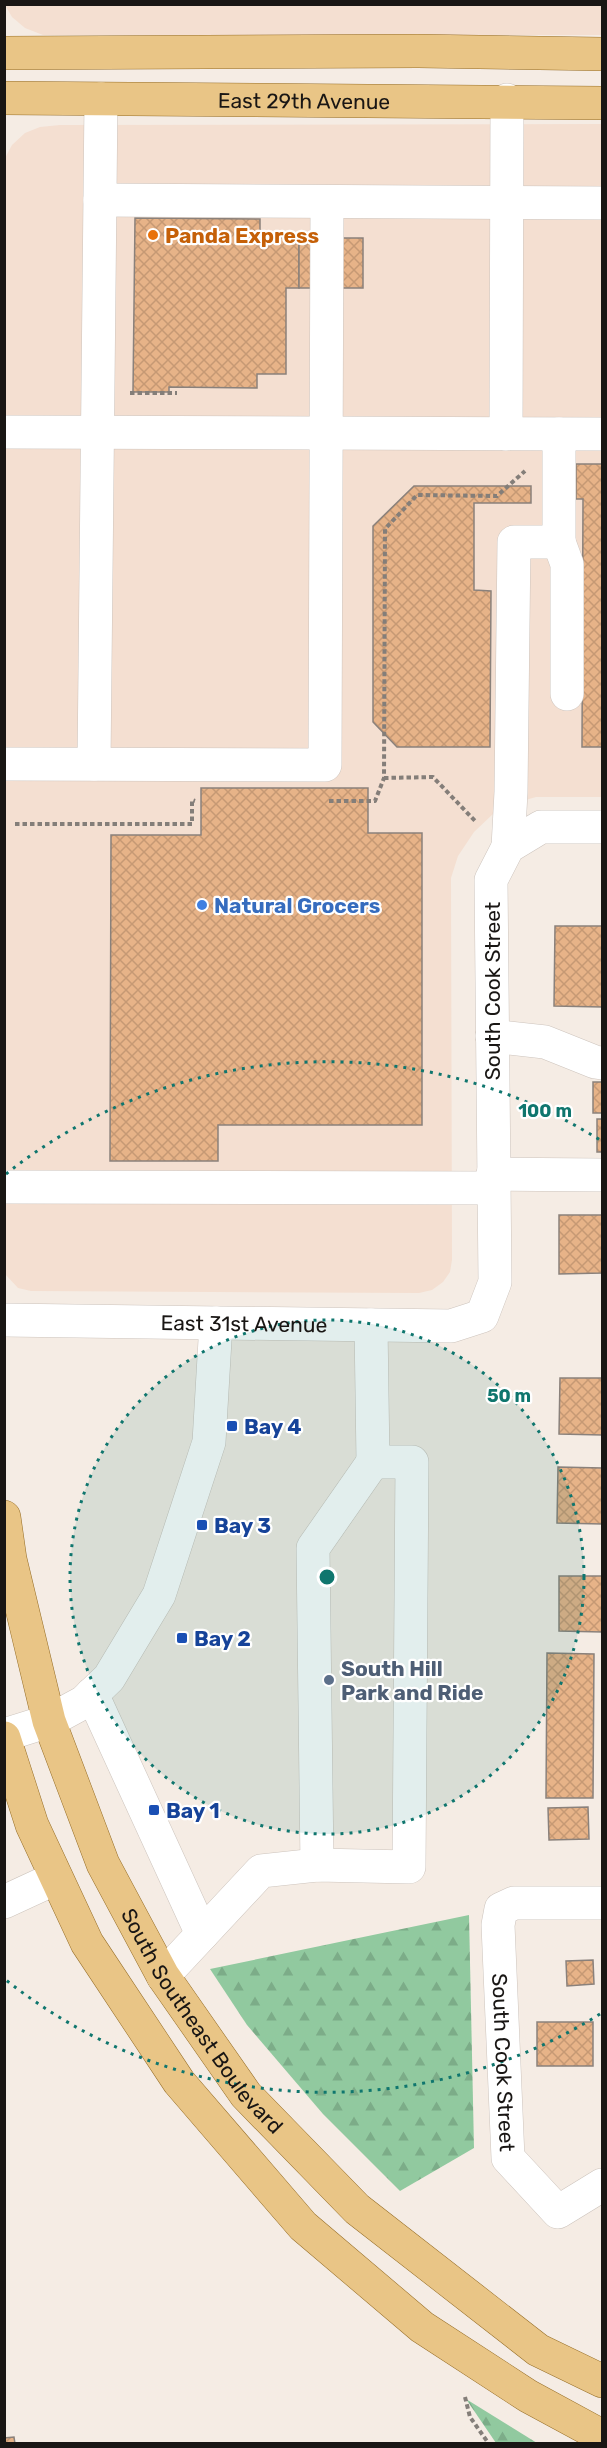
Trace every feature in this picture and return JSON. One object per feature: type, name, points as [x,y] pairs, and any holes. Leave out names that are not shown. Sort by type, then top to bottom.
[{"type":"main road","points":[[4,53],[418,51],[603,54]]},
{"type":"main road","name":"East 29th Avenue","points":[[4,98],[507,100],[603,103]]},
{"type":"main road","name":"South Southeast Boulevard","points":[[4,1516],[10,1559],[49,1721],[103,1864],[163,1976],[246,2096],[357,2209],[538,2350],[603,2381]]},
{"type":"main road","points":[[4,1736],[32,1825],[87,1943],[179,2082],[303,2226],[422,2327],[528,2396],[603,2436]]},
{"type":"street","points":[[94,764],[101,99]]},
{"type":"street","points":[[506,434],[507,100]]},
{"type":"street","points":[[100,200],[603,203]]},
{"type":"street","points":[[4,764],[325,765],[328,202]]},
{"type":"street","points":[[4,432],[603,434]]},
{"type":"street","points":[[560,434],[559,542],[567,564],[567,694]]},
{"type":"street","points":[[508,847],[511,792],[514,542],[559,542]]},
{"type":"street","points":[[508,847],[541,827],[603,826]]},
{"type":"street","name":"South Cook Street","points":[[482,1316],[495,1282],[491,880],[508,847]]},
{"type":"street","points":[[492,1036],[545,1042],[603,1063]]},
{"type":"street","points":[[4,1187],[493,1181],[603,1175]]},
{"type":"street","name":"East 31st Avenue","points":[[4,1320],[451,1326],[482,1316]]},
{"type":"street","points":[[4,1736],[49,1721],[84,1702],[110,1678],[159,1595],[209,1442],[216,1323]]},
{"type":"street","points":[[317,1865],[313,1548],[373,1462],[371,1324]]},
{"type":"street","points":[[163,1976],[261,1870],[317,1865],[409,1866],[412,1462],[373,1462]]},
{"type":"street","points":[[92,1694],[202,1934]]},
{"type":"street","points":[[4,1902],[57,1878]]},
{"type":"street","name":"South Cook Street","points":[[603,1903],[514,1903],[501,1910],[498,1925],[508,2158],[558,2212],[603,2186]]},
{"type":"path","points":[[320,801],[375,801],[384,778],[385,528],[417,495],[497,496],[526,471]]},
{"type":"path","points":[[384,778],[433,777],[477,823]]},
{"type":"path","points":[[15,824],[192,824],[192,800],[201,801]]},
{"type":"shaded area","points":[[5,5],[602,5],[602,35],[43,35],[25,28],[12,17]]},
{"type":"shaded area","points":[[602,124],[602,797],[536,797],[515,803],[493,814],[474,832],[458,856],[451,878],[452,1260],[450,1272],[443,1282],[432,1290],[419,1293],[31,1291],[18,1288],[5,1274],[5,158],[12,145],[25,133],[40,127],[60,125]]},
{"type":"green space","points":[[469,1915],[474,2148],[400,2191],[323,2114],[247,2025],[210,1969]]},
{"type":"green space","points":[[466,2399],[537,2443],[496,2443]]},
{"type":"building","points":[[135,218],[260,219],[260,237],[299,238],[299,288],[286,288],[286,374],[257,374],[257,388],[169,387],[169,392],[133,392]]},
{"type":"building","points":[[299,238],[363,238],[363,288],[299,288]]},
{"type":"building","points":[[576,464],[602,464],[602,747],[582,747],[583,499],[576,499]]},
{"type":"building","points":[[414,486],[531,486],[531,503],[474,503],[474,590],[491,591],[490,747],[397,747],[373,722],[373,526]]},
{"type":"building","points":[[201,788],[368,788],[368,833],[422,833],[422,1125],[218,1125],[218,1161],[110,1161],[111,835],[201,835]]},
{"type":"building","points":[[555,926],[602,926],[602,1007],[554,1006]]},
{"type":"building","points":[[593,1082],[602,1082],[602,1113],[593,1113]]},
{"type":"building","points":[[597,1119],[602,1119],[602,1152],[597,1152]]},
{"type":"building","points":[[559,1215],[602,1215],[602,1273],[559,1274]]},
{"type":"building","points":[[560,1378],[602,1378],[602,1435],[559,1434]]},
{"type":"building","points":[[558,1467],[602,1468],[602,1524],[557,1523]]},
{"type":"building","points":[[559,1576],[602,1576],[602,1632],[559,1631]]},
{"type":"building","points":[[547,1653],[594,1654],[593,1798],[546,1798]]},
{"type":"building","points":[[588,1807],[589,1839],[549,1840],[548,1808]]},
{"type":"building","points":[[593,1960],[594,1984],[567,1986],[566,1961]]},
{"type":"building","points":[[537,2022],[593,2022],[593,2066],[537,2066]]},
{"type":"building","points":[[14,2437],[15,2444],[4,2444],[4,2438]]},
{"type":"place","name":"Panda Express","points":[[153,235]]},
{"type":"place","name":"Natural Grocers","points":[[202,905]]},
{"type":"place","name":"Bay 4","points":[[232,1426]]},
{"type":"place","name":"Bay 3","points":[[202,1525]]},
{"type":"place","name":"Bay 2","points":[[182,1638]]},
{"type":"place","name":"South Hill Park and Ride","points":[[329,1680]]},
{"type":"place","name":"Bay 1","points":[[154,1810]]}]
